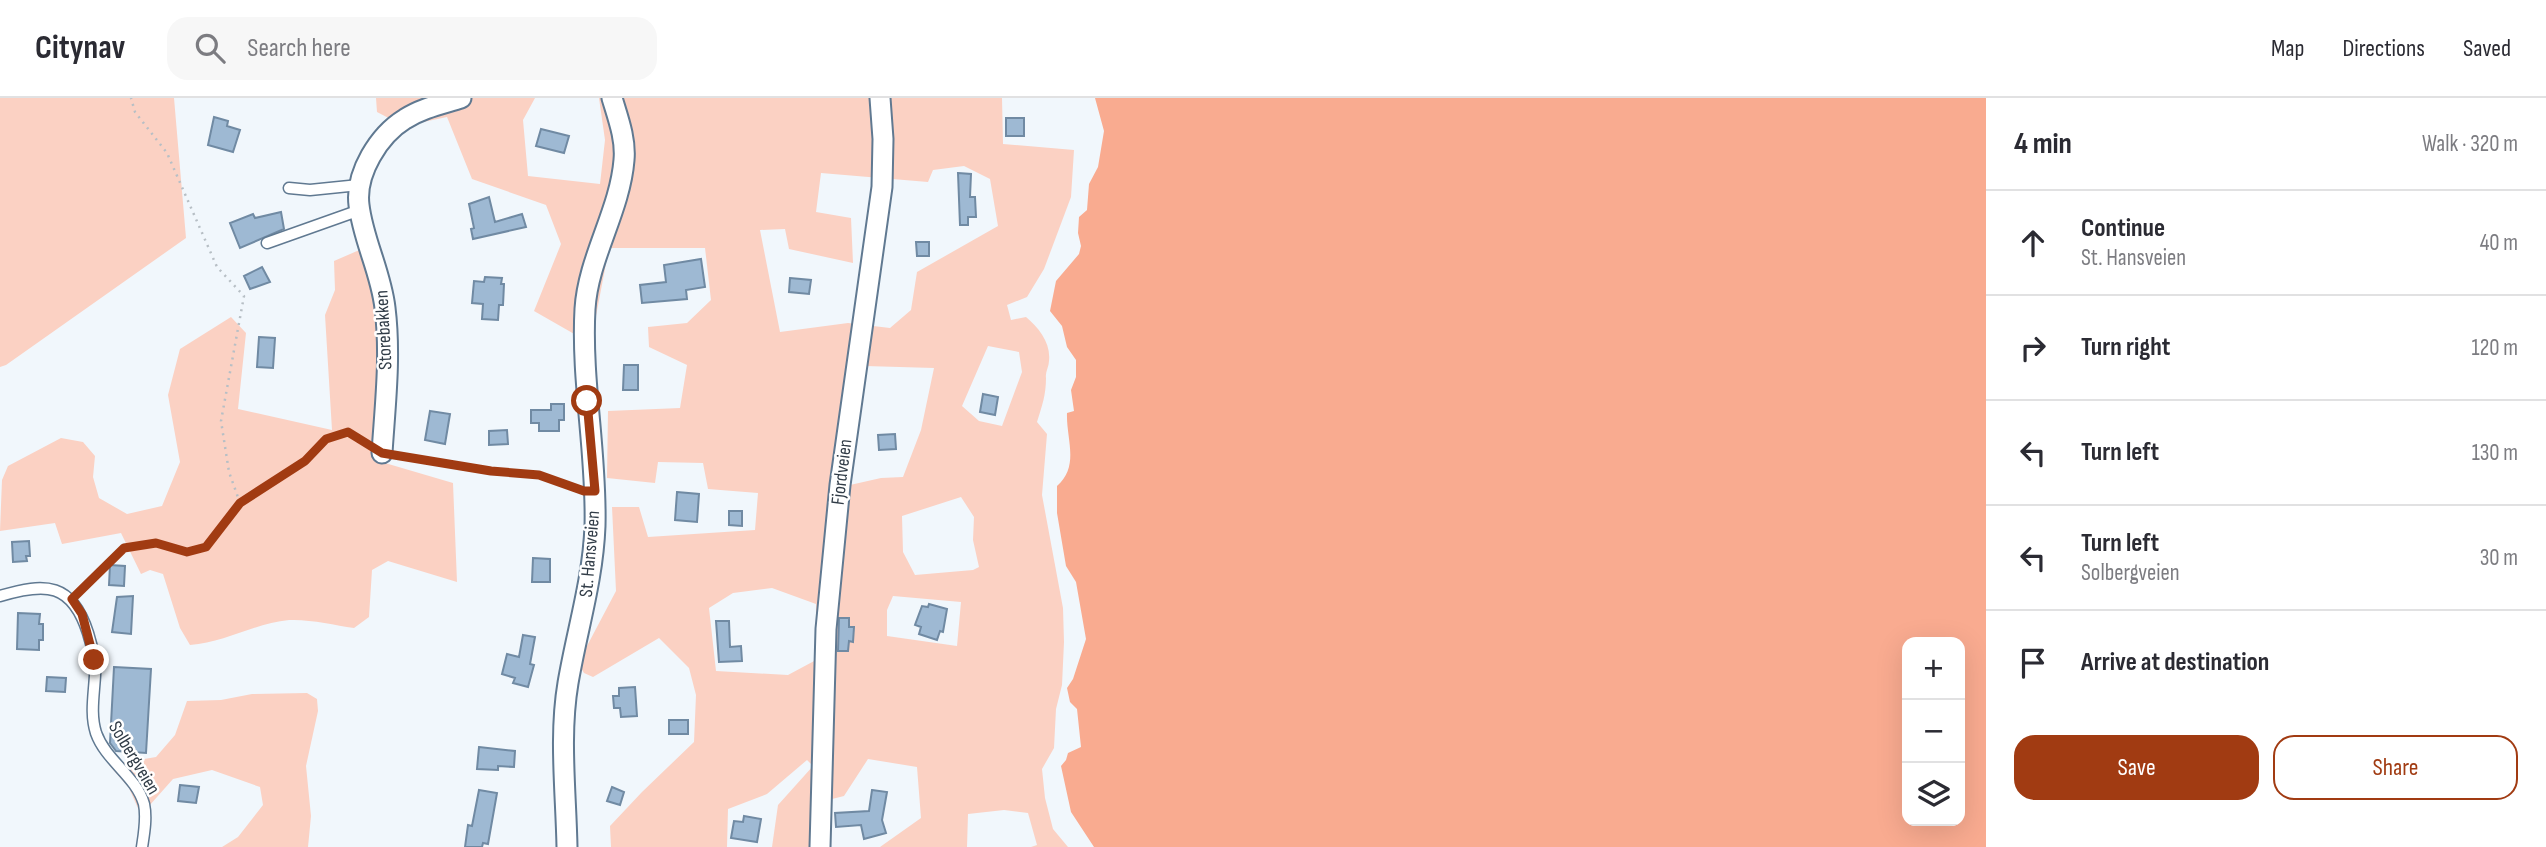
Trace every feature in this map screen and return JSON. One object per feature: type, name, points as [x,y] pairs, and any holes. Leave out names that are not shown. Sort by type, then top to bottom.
[{"type":"street","name":"Storebakken","points":[[382,453],[387,370],[386,312],[380,278],[360,210],[359,185],[368,161],[394,127],[422,110],[461,98]]},
{"type":"street","name":"St. Hansveien","points":[[567,847],[564,714],[593,557],[595,491],[587,401],[585,308],[590,279],[610,219],[624,160],[623,135],[612,98]]},
{"type":"street","name":"Fjordveien","points":[[820,847],[826,629],[840,485],[882,187],[880,98]]},
{"type":"lane","points":[[289,188],[310,190],[359,185]]},
{"type":"lane","points":[[267,243],[360,210]]},
{"type":"lane","points":[[0,596],[48,589],[72,599]]},
{"type":"lane","name":"Solbergveien","points":[[72,599],[82,614],[94,660],[92,710],[96,732],[104,749],[134,785],[145,806],[142,847]]},
{"type":"path","points":[[131,98],[135,112],[166,153],[218,267],[244,296],[221,421],[229,472],[240,503]]},
{"type":"path","points":[[72,599],[124,548],[156,543],[187,552],[206,547],[240,503],[305,461],[326,439],[348,432],[382,453],[491,471],[539,475],[584,491],[595,491]]},
{"type":"shaded area","points":[[0,98],[174,98],[186,238],[0,367]]},
{"type":"shaded area","points":[[376,98],[535,98],[523,120],[528,176],[600,184],[605,140],[599,98],[1002,98],[1003,144],[1074,150],[1071,197],[1044,269],[1027,297],[1007,305],[1011,320],[1026,317],[1035,326],[1046,342],[1049,354],[1046,384],[1037,422],[1047,434],[1042,495],[1063,608],[1064,642],[1054,748],[1042,769],[1045,798],[1053,829],[1068,847],[1031,847],[1037,845],[1028,813],[1004,810],[968,814],[967,847],[880,847],[921,818],[917,767],[868,759],[844,796],[816,803],[815,847],[772,847],[778,805],[813,766],[807,760],[767,794],[728,809],[727,847],[611,847],[610,826],[694,742],[696,695],[689,668],[659,638],[593,677],[584,673],[578,663],[616,591],[612,507],[639,507],[648,537],[755,530],[758,493],[708,489],[703,463],[658,462],[655,483],[607,478],[608,411],[680,408],[687,365],[649,347],[648,327],[687,323],[711,300],[705,248],[609,248],[595,321],[576,335],[534,311],[561,244],[546,205],[472,179],[447,117],[404,126],[377,112]],"holes":[[[964,166],[990,179],[998,226],[917,272],[911,310],[890,328],[848,323],[780,332],[760,230],[785,229],[789,249],[853,263],[851,218],[816,212],[821,173],[928,182],[933,170]],[[988,346],[1019,352],[1022,372],[1002,426],[979,421],[962,406]],[[865,366],[934,368],[921,430],[903,477],[881,478],[850,485]],[[961,497],[974,517],[973,540],[979,567],[973,570],[915,575],[903,552],[902,516]],[[772,588],[816,604],[816,660],[788,675],[716,671],[709,608],[733,593]],[[893,596],[961,602],[957,646],[887,636],[887,610]]]},
{"type":"shaded area","points":[[1095,98],[1986,98],[1986,847],[1094,847],[1071,812],[1061,766],[1068,753],[1081,747],[1077,709],[1070,702],[1067,688],[1073,679],[1086,639],[1076,582],[1066,566],[1057,513],[1057,486],[1064,478],[1070,461],[1067,413],[1074,411],[1071,390],[1076,377],[1076,360],[1067,347],[1062,326],[1050,311],[1056,281],[1079,254],[1079,217],[1087,210],[1089,184],[1098,167],[1104,131]]},
{"type":"shaded area","points":[[364,248],[381,313],[375,440],[385,463],[453,483],[457,582],[388,561],[372,570],[369,617],[354,628],[289,620],[215,641],[190,645],[180,628],[163,574],[150,570],[141,574],[121,533],[62,544],[55,523],[0,531],[2,480],[8,466],[61,438],[83,442],[95,456],[93,477],[99,498],[127,514],[162,506],[180,462],[168,395],[180,349],[231,317],[246,333],[238,409],[332,430],[325,315],[335,290],[334,261]]},
{"type":"shaded area","points":[[307,693],[317,699],[318,711],[306,766],[311,816],[308,847],[222,847],[238,837],[263,805],[260,787],[212,770],[173,779],[141,815],[129,788],[109,765],[156,757],[175,735],[187,701],[221,700],[252,694]]},
{"type":"building","points":[[214,117],[228,121],[227,126],[240,130],[233,152],[208,145]]},
{"type":"building","points":[[1006,118],[1024,118],[1024,136],[1006,136]]},
{"type":"building","points":[[541,129],[569,136],[564,153],[536,146]]},
{"type":"building","points":[[958,173],[971,174],[970,197],[975,197],[976,217],[968,217],[968,225],[960,225]]},
{"type":"building","points":[[489,197],[495,222],[522,214],[526,227],[473,239],[471,229],[474,228],[469,204]]},
{"type":"building","points":[[281,212],[284,229],[240,248],[230,223],[253,214],[255,218]]},
{"type":"building","points":[[916,242],[929,242],[929,256],[917,256]]},
{"type":"building","points":[[701,259],[705,287],[686,290],[687,299],[642,303],[640,285],[666,282],[664,265]]},
{"type":"building","points":[[262,267],[270,282],[250,289],[244,276]]},
{"type":"building","points":[[485,277],[502,278],[501,284],[504,284],[503,305],[499,305],[498,320],[482,319],[483,304],[472,303],[474,281],[484,282]]},
{"type":"building","points":[[790,278],[811,280],[809,294],[789,292]]},
{"type":"building","points":[[259,337],[275,338],[273,368],[257,367]]},
{"type":"building","points":[[624,365],[638,365],[638,390],[623,390]]},
{"type":"building","points":[[983,394],[998,397],[995,415],[980,412]]},
{"type":"building","points":[[551,404],[564,404],[564,420],[559,420],[559,431],[539,431],[539,423],[531,423],[531,410],[551,410]]},
{"type":"building","points":[[430,411],[450,414],[445,444],[425,440]]},
{"type":"building","points":[[507,430],[508,444],[489,445],[489,431]]},
{"type":"building","points":[[895,434],[896,449],[879,450],[878,435]]},
{"type":"building","points":[[677,492],[699,494],[697,522],[675,520]]},
{"type":"building","points":[[729,511],[742,511],[742,526],[729,525]]},
{"type":"building","points":[[29,541],[30,556],[26,556],[27,561],[13,562],[12,542]]},
{"type":"building","points":[[533,558],[550,559],[550,582],[532,582]]},
{"type":"building","points":[[110,565],[125,566],[124,586],[109,585]]},
{"type":"building","points":[[133,596],[131,634],[112,632],[117,597]]},
{"type":"building","points":[[929,604],[947,609],[943,632],[940,631],[937,640],[919,634],[921,627],[915,625],[922,606],[928,607]]},
{"type":"building","points":[[18,613],[40,614],[39,624],[43,624],[43,640],[39,640],[39,650],[17,649]]},
{"type":"building","points":[[839,618],[849,618],[849,627],[854,627],[853,642],[849,641],[848,651],[838,651]]},
{"type":"building","points":[[716,621],[729,621],[730,647],[741,646],[742,661],[719,662]]},
{"type":"building","points":[[523,635],[535,637],[530,664],[534,665],[528,687],[513,683],[515,678],[502,674],[507,654],[519,657]]},
{"type":"building","points":[[114,667],[151,669],[146,753],[116,751],[110,743]]},
{"type":"building","points":[[47,677],[66,678],[65,692],[46,691]]},
{"type":"building","points":[[635,687],[637,716],[621,717],[620,708],[614,708],[613,696],[619,696],[619,688]]},
{"type":"building","points":[[669,720],[688,720],[688,734],[669,734]]},
{"type":"building","points":[[479,747],[515,751],[514,767],[498,766],[498,770],[477,769]]},
{"type":"building","points":[[180,785],[199,787],[196,803],[178,801]]},
{"type":"building","points":[[612,787],[624,792],[620,805],[607,801]]},
{"type":"building","points":[[479,790],[497,793],[488,844],[483,843],[482,847],[465,847],[468,825],[472,826]]},
{"type":"building","points":[[872,790],[887,792],[882,820],[886,833],[864,839],[861,825],[836,827],[835,813],[869,811]]},
{"type":"building","points":[[744,816],[761,819],[757,842],[731,838],[734,821],[743,822]]},
{"type":"route","points":[[94,660],[82,614],[72,599],[124,548],[156,543],[187,552],[206,547],[240,503],[305,461],[326,439],[348,432],[382,453],[491,471],[539,475],[584,491],[595,491],[587,401]]}]
